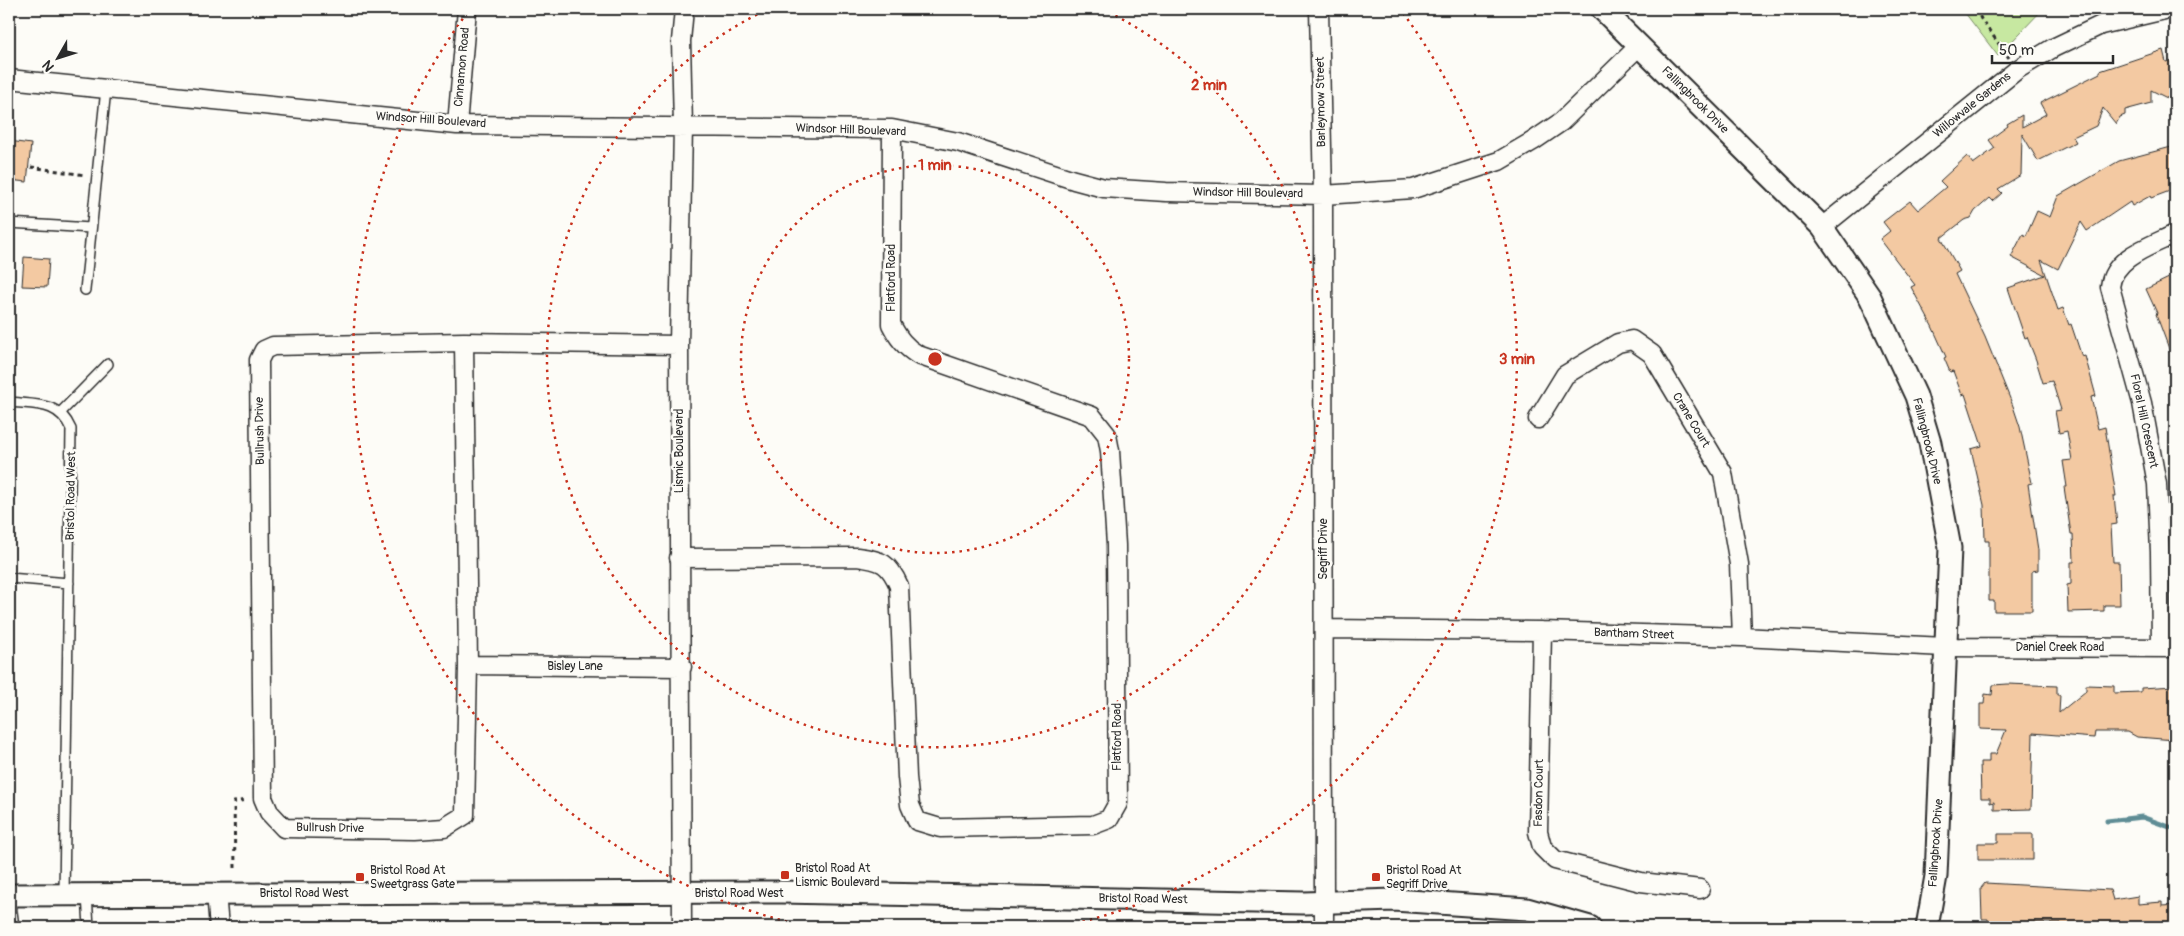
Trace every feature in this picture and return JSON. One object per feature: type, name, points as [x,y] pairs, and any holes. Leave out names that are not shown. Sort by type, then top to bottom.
[{"type":"street","name":"Cinnamon Road","points":[[457,125],[467,9]]},
{"type":"street","name":"Lismic Boulevard","points":[[682,927],[679,345],[683,126],[681,41],[684,9]]},
{"type":"street","name":"Barleymow Street","points":[[1319,9],[1323,195]]},
{"type":"street","name":"Fallingbrook Drive","points":[[1602,9],[1822,227],[1870,297],[1916,396],[1930,443],[1950,548],[1936,876],[1927,927]]},
{"type":"street","name":"Willowvale Gardens","points":[[1822,227],[2018,69],[2053,48],[2102,25],[2169,9]]},
{"type":"street","name":"Windsor Hill Boulevard","points":[[9,79],[457,125],[892,129],[958,142],[1104,188],[1166,192],[1323,195],[1413,189],[1500,161],[1561,122],[1640,45]]},
{"type":"street","name":"Flatford Road","points":[[679,558],[857,557],[874,559],[890,568],[899,586],[907,777],[910,805],[917,822],[940,828],[1007,827],[1093,825],[1109,819],[1118,802],[1118,738],[1116,545],[1110,451],[1107,435],[1092,416],[918,355],[907,348],[898,337],[891,324],[892,129]]},
{"type":"street","name":"Segriff Drive","points":[[1323,195],[1324,927]]},
{"type":"street","name":"Floral Hill Crescent","points":[[2168,648],[2156,484],[2142,403],[2110,287],[2111,277],[2119,264],[2175,234]]},
{"type":"street","name":"Crane Court","points":[[1538,419],[1565,375],[1618,343],[1632,340],[1652,354],[1723,473],[1739,564],[1742,637]]},
{"type":"street","name":"Bullrush Drive","points":[[464,342],[468,665],[465,815],[444,828],[415,830],[284,828],[268,812],[263,798],[259,360],[264,350],[273,346],[464,342],[679,345]]},
{"type":"street","name":"Bantham Street","points":[[1324,629],[1742,637],[1945,647]]},
{"type":"street","name":"Fasdon Court","points":[[1542,632],[1538,832],[1542,847],[1555,860],[1641,882],[1700,889]]},
{"type":"street","name":"Daniel Creek Road","points":[[1945,647],[2168,648]]},
{"type":"street","name":"Bisley Lane","points":[[468,665],[682,667]]},
{"type":"street","name":"Bristol Road West","points":[[9,895],[682,892],[1324,902],[1394,900],[1527,909],[1541,917],[1590,927]]},
{"type":"street","points":[[216,893],[219,927]]},
{"type":"lane","points":[[85,290],[106,89]]},
{"type":"lane","points":[[9,223],[91,228]]},
{"type":"lane","points":[[9,402],[46,407],[61,412],[108,364]]},
{"type":"lane","name":"Bristol Road West","points":[[61,412],[71,429],[72,445],[64,894]]},
{"type":"lane","points":[[9,578],[70,583]]},
{"type":"lane","points":[[87,894],[90,927]]},
{"type":"lane","points":[[9,895],[14,927]]},
{"type":"path","points":[[1976,9],[1980,19],[2018,69]]},
{"type":"path","points":[[31,168],[97,177]]},
{"type":"path","points":[[235,868],[234,802],[263,798]]},
{"type":"green space","points":[[1962,9],[2043,9],[1998,56]]},
{"type":"building","points":[[2163,50],[2166,62],[2175,59],[2175,102],[2151,90],[2151,103],[2125,110],[2125,115],[2120,117],[2116,124],[2103,108],[2096,126],[2073,137],[2076,142],[2038,161],[2022,134],[2021,175],[1998,189],[2002,193],[1993,201],[1990,198],[1975,211],[1971,218],[1964,220],[1941,238],[1960,271],[1955,274],[1985,337],[2013,406],[2020,427],[2032,483],[2028,484],[2038,550],[2038,570],[2032,571],[2032,611],[1994,611],[1994,601],[1989,601],[1989,541],[1985,541],[1984,505],[1971,449],[1982,446],[1965,394],[1962,395],[1953,371],[1950,372],[1944,358],[1946,357],[1932,326],[1911,287],[1915,285],[1880,239],[1890,231],[1883,222],[1910,201],[1918,210],[1946,187],[1940,181],[1967,156],[1973,164],[1995,148],[1989,140],[2008,126],[2007,124],[2022,115],[2022,127],[2046,114],[2040,103],[2100,73],[2100,71]]},
{"type":"building","points":[[9,141],[31,144],[27,182],[9,180]]},
{"type":"building","points":[[2175,146],[2175,189],[2151,198],[2150,196],[2132,206],[2130,202],[2087,231],[2081,222],[2058,269],[2041,260],[2058,310],[2063,308],[2069,325],[2071,324],[2082,357],[2085,356],[2096,396],[2091,397],[2098,429],[2105,427],[2116,496],[2114,496],[2117,524],[2111,525],[2113,562],[2119,562],[2120,605],[2104,605],[2104,611],[2068,612],[2067,585],[2071,584],[2071,562],[2074,562],[2073,534],[2071,534],[2064,487],[2067,487],[2063,461],[2072,460],[2067,431],[2059,433],[2055,411],[2061,410],[2052,381],[2043,383],[2008,288],[2045,275],[2011,257],[2023,234],[2026,236],[2037,211],[2050,217],[2058,196],[2119,161]]},
{"type":"building","points":[[24,257],[49,259],[47,287],[22,286]]},
{"type":"building","points":[[2175,275],[2174,362],[2157,313],[2146,289]]},
{"type":"building","points":[[1993,685],[2057,686],[2057,695],[2060,695],[2059,713],[2086,691],[2086,685],[2114,686],[2114,693],[2141,692],[2141,688],[2175,686],[2175,740],[2137,737],[2128,732],[2095,732],[2094,738],[2033,733],[2031,809],[1994,810],[1994,802],[1990,803],[1990,798],[1981,798],[1980,762],[1989,762],[1989,754],[1996,754],[2006,730],[1980,729],[1980,704],[1984,704],[1985,694],[1992,695]]},
{"type":"building","points":[[1998,834],[2033,834],[2033,860],[1978,860],[1978,843],[1998,843]]},
{"type":"building","points":[[1985,883],[2110,890],[2113,900],[2138,896],[2138,904],[2162,902],[2162,906],[2175,905],[2175,927],[2061,927],[2061,923],[1988,922],[1988,919],[1982,919],[1981,888]]},
{"type":"waterway","points":[[2107,821],[2142,817],[2175,829]]},
{"type":"place","name":"Bristol Road At Lismic Boulevard","points":[[785,875]]},
{"type":"place","name":"Bristol Road At Sweetgrass Gate","points":[[360,877]]},
{"type":"place","name":"Bristol Road At Segriff Drive","points":[[1376,877]]}]
